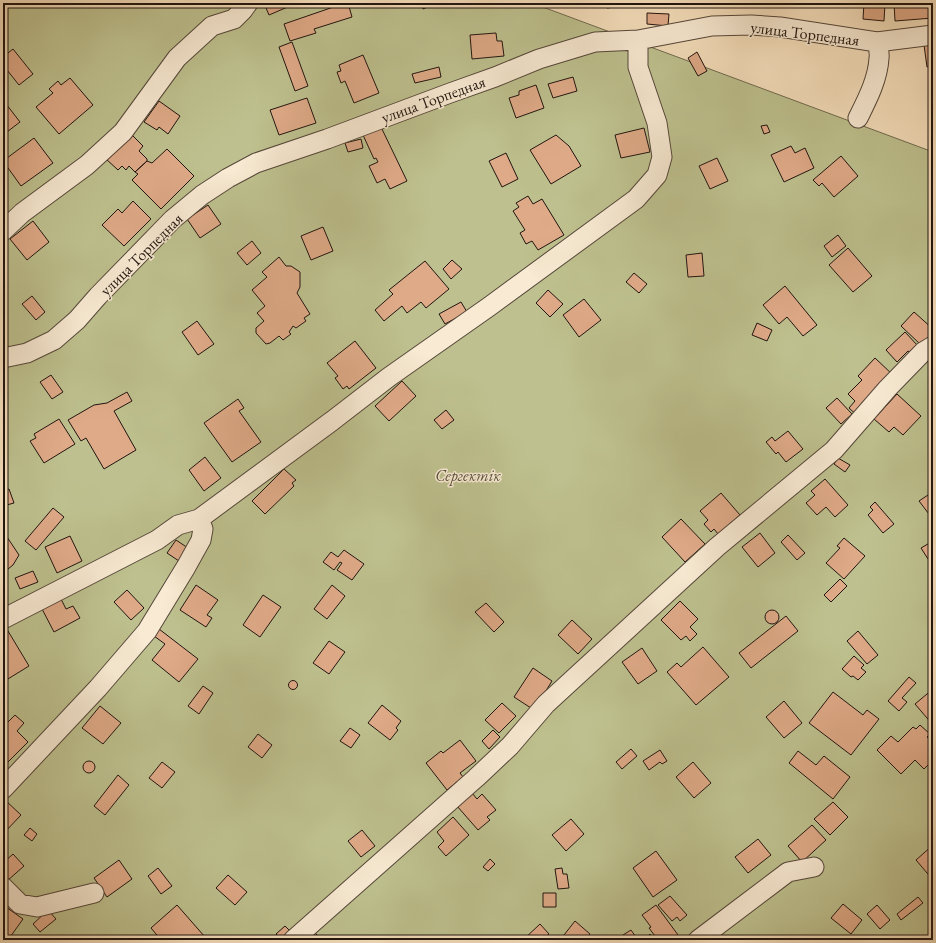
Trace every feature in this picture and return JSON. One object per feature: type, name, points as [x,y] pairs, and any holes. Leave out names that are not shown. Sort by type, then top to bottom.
[{"type":"street","points":[[3,231],[22,213],[87,165],[123,132],[177,58],[197,38],[212,26],[234,19],[248,3]]},
{"type":"street","name":"улица Торпедная","points":[[3,358],[27,353],[54,340],[77,320],[173,219],[202,195],[228,178],[256,163],[327,139],[495,77],[539,59],[595,42],[638,40],[712,26],[751,25],[780,27],[876,42],[933,35]]},
{"type":"street","points":[[3,619],[157,540],[178,525],[199,519],[395,373],[490,306],[636,198],[657,175],[662,157],[658,123],[638,67],[638,40]]},
{"type":"street","points":[[858,118],[868,97],[877,71],[880,56],[876,42]]},
{"type":"street","points":[[293,940],[476,778],[510,746],[546,704],[718,547],[834,450],[888,388],[924,352],[933,346]]},
{"type":"street","points":[[3,789],[98,688],[147,631],[202,540],[203,529],[199,519]]},
{"type":"street","points":[[698,940],[788,872],[814,867]]},
{"type":"street","points":[[3,887],[20,904],[37,907],[94,894]]},
{"type":"green space","name":"Сергектік","points":[[3,3],[532,3],[933,152],[933,940],[3,940]]},
{"type":"building","points":[[264,3],[297,3],[269,15]]},
{"type":"building","points":[[348,3],[352,17],[314,29],[316,33],[290,41],[284,24]]},
{"type":"building","points":[[420,3],[437,3],[423,9]]},
{"type":"building","points":[[606,3],[638,3],[638,4],[607,8]]},
{"type":"building","points":[[864,3],[885,3],[884,21],[863,19]]},
{"type":"building","points":[[894,3],[933,3],[933,18],[895,21]]},
{"type":"building","points":[[647,13],[669,14],[668,26],[647,24]]},
{"type":"building","points":[[496,33],[497,41],[502,41],[504,56],[472,59],[470,35]]},
{"type":"building","points":[[292,42],[308,86],[295,91],[279,47]]},
{"type":"building","points":[[933,44],[933,66],[927,67],[924,45]]},
{"type":"building","points":[[13,49],[33,74],[19,85],[3,65],[3,57]]},
{"type":"building","points":[[697,52],[707,71],[698,76],[688,58]]},
{"type":"building","points":[[363,55],[379,93],[354,103],[345,81],[341,83],[337,72],[341,71],[339,65]]},
{"type":"building","points":[[439,67],[441,77],[415,83],[412,74]]},
{"type":"building","points":[[573,77],[577,91],[553,98],[548,84]]},
{"type":"building","points":[[70,78],[93,105],[59,134],[36,107],[53,93],[49,89],[58,81],[61,85]]},
{"type":"building","points":[[536,85],[544,108],[516,118],[509,98],[519,95],[519,91]]},
{"type":"building","points":[[307,98],[316,123],[279,135],[270,110]]},
{"type":"building","points":[[3,100],[20,122],[3,135]]},
{"type":"building","points":[[159,101],[180,116],[168,134],[159,127],[157,130],[144,122]]},
{"type":"building","points":[[767,125],[770,132],[764,134],[761,126]]},
{"type":"building","points":[[381,127],[407,181],[390,189],[385,179],[377,183],[369,166],[378,162],[376,158],[374,159],[363,135]]},
{"type":"building","points":[[644,128],[650,152],[621,158],[615,135]]},
{"type":"building","points":[[131,134],[143,146],[139,151],[147,159],[147,161],[135,172],[129,166],[126,170],[122,166],[118,170],[106,159]]},
{"type":"building","points":[[556,135],[569,146],[581,166],[551,184],[530,150]]},
{"type":"building","points":[[34,138],[53,163],[21,186],[3,161]]},
{"type":"building","points":[[361,139],[363,148],[348,152],[345,143]]},
{"type":"building","points":[[791,146],[795,153],[805,148],[814,168],[784,182],[771,155]]},
{"type":"building","points":[[167,149],[194,176],[161,209],[132,180],[138,174],[135,172],[147,161],[152,163]]},
{"type":"building","points":[[506,153],[518,179],[502,187],[489,161]]},
{"type":"building","points":[[841,156],[858,176],[834,197],[822,183],[819,186],[813,180]]},
{"type":"building","points":[[717,158],[728,181],[710,189],[699,166]]},
{"type":"building","points":[[528,196],[533,204],[542,199],[564,235],[538,250],[532,241],[526,244],[520,233],[525,230],[513,211],[519,207],[516,203]]},
{"type":"building","points":[[133,201],[151,219],[124,246],[102,225],[118,209],[122,213]]},
{"type":"building","points":[[208,205],[221,224],[200,238],[187,219]]},
{"type":"building","points":[[33,221],[49,242],[27,260],[10,239]]},
{"type":"building","points":[[323,227],[333,251],[311,260],[301,236]]},
{"type":"building","points":[[838,235],[846,246],[832,257],[824,246]]},
{"type":"building","points":[[252,241],[261,253],[247,265],[237,253]]},
{"type":"building","points":[[848,248],[872,276],[853,292],[829,265]]},
{"type":"building","points":[[702,253],[704,276],[688,277],[686,255]]},
{"type":"building","points":[[279,257],[286,266],[291,266],[300,272],[300,287],[297,293],[310,314],[304,318],[306,321],[296,328],[293,326],[289,332],[291,334],[283,340],[279,336],[270,343],[266,344],[256,333],[256,328],[264,321],[257,313],[265,306],[252,290],[267,277],[262,272]]},
{"type":"building","points":[[452,260],[462,269],[451,279],[443,269]]},
{"type":"building","points":[[425,261],[449,289],[426,308],[421,302],[407,313],[402,306],[384,321],[375,310],[393,294],[389,290]]},
{"type":"building","points":[[634,273],[647,284],[639,293],[626,282]]},
{"type":"building","points":[[785,286],[817,325],[803,336],[787,317],[779,324],[763,305]]},
{"type":"building","points":[[548,290],[563,304],[550,317],[536,303]]},
{"type":"building","points":[[32,296],[45,312],[36,320],[22,304]]},
{"type":"building","points":[[584,299],[601,320],[579,337],[563,315]]},
{"type":"building","points":[[461,302],[467,312],[445,324],[439,314]]},
{"type":"building","points":[[914,312],[933,329],[933,332],[921,345],[901,326]]},
{"type":"building","points":[[197,321],[214,344],[198,355],[182,332]]},
{"type":"building","points":[[757,323],[772,330],[767,341],[752,335]]},
{"type":"building","points":[[905,332],[918,346],[911,353],[908,351],[897,362],[886,350]]},
{"type":"building","points":[[355,341],[376,368],[349,389],[347,386],[343,389],[335,378],[338,376],[327,363]]},
{"type":"building","points":[[875,358],[893,375],[859,417],[849,408],[855,401],[848,394],[862,380],[858,376]]},
{"type":"building","points":[[51,375],[63,392],[52,399],[40,382]]},
{"type":"building","points":[[402,381],[416,396],[389,421],[375,406]]},
{"type":"building","points":[[127,392],[132,401],[114,411],[136,450],[104,469],[86,438],[81,441],[68,420],[94,405],[107,403]]},
{"type":"building","points":[[897,394],[921,416],[903,435],[894,427],[889,432],[874,419]]},
{"type":"building","points":[[837,398],[852,414],[841,424],[826,408]]},
{"type":"building","points":[[238,399],[244,408],[239,411],[261,442],[232,462],[204,423]]},
{"type":"building","points":[[446,410],[454,420],[442,429],[434,420]]},
{"type":"building","points":[[59,419],[75,444],[44,463],[30,441],[36,438],[34,434]]},
{"type":"building","points":[[788,431],[803,449],[786,462],[778,452],[776,454],[766,442],[772,437],[775,441]]},
{"type":"building","points":[[205,457],[221,478],[204,491],[189,470]]},
{"type":"building","points":[[838,458],[850,465],[845,472],[834,464]]},
{"type":"building","points":[[284,469],[296,480],[292,483],[294,486],[265,514],[252,501]]},
{"type":"building","points":[[825,479],[848,505],[835,517],[826,507],[817,515],[806,503],[815,495],[811,491]]},
{"type":"building","points":[[9,489],[14,503],[3,506],[3,491]]},
{"type":"building","points":[[721,493],[740,515],[718,534],[714,529],[711,532],[704,524],[708,520],[700,511]]},
{"type":"building","points":[[928,495],[930,499],[933,497],[932,518],[919,501]]},
{"type":"building","points":[[875,502],[894,524],[883,533],[868,515],[873,510],[870,507]]},
{"type":"building","points":[[53,508],[64,517],[36,550],[25,541]]},
{"type":"building","points":[[681,519],[705,544],[685,562],[662,537]]},
{"type":"building","points":[[3,531],[19,555],[13,565],[3,573]]},
{"type":"building","points":[[760,533],[775,553],[758,567],[742,547]]},
{"type":"building","points":[[788,535],[805,553],[797,560],[781,542]]},
{"type":"building","points":[[70,536],[82,561],[57,573],[45,547]]},
{"type":"building","points":[[844,538],[865,556],[844,579],[826,563],[840,548],[837,546]]},
{"type":"building","points":[[176,540],[188,548],[179,561],[167,553]]},
{"type":"building","points":[[933,541],[933,558],[932,556],[928,559],[921,548]]},
{"type":"building","points":[[344,550],[364,564],[352,580],[337,570],[342,563],[340,562],[334,570],[323,562],[331,552],[338,557]]},
{"type":"building","points":[[33,571],[38,582],[20,589],[15,578]]},
{"type":"building","points":[[840,579],[847,586],[831,602],[824,595]]},
{"type":"building","points":[[196,585],[218,600],[207,615],[212,618],[206,627],[180,610]]},
{"type":"building","points":[[332,585],[345,596],[327,619],[314,609]]},
{"type":"building","points":[[127,590],[144,608],[131,620],[114,602]]},
{"type":"building","points":[[263,595],[281,607],[260,637],[243,625]]},
{"type":"building","points":[[60,597],[66,609],[73,606],[80,618],[54,632],[41,607]]},
{"type":"building","points":[[680,601],[698,619],[690,627],[697,634],[690,641],[686,636],[681,640],[661,620]]},
{"type":"building","points":[[486,603],[504,622],[494,632],[475,612]]},
{"type":"building","points":[[772,610],[777,612],[779,617],[777,622],[772,624],[767,622],[765,617],[767,612]]},
{"type":"building","points":[[786,616],[798,631],[751,668],[739,653]]},
{"type":"building","points":[[572,620],[592,639],[578,654],[558,635]]},
{"type":"building","points":[[5,626],[29,666],[3,682],[3,627]]},
{"type":"building","points":[[159,629],[198,659],[179,682],[152,660],[165,644],[154,636]]},
{"type":"building","points":[[858,631],[878,655],[867,664],[847,641]]},
{"type":"building","points":[[329,641],[345,652],[329,674],[313,663]]},
{"type":"building","points":[[703,647],[729,677],[696,705],[667,672],[677,663],[681,667]]},
{"type":"building","points":[[642,648],[657,671],[638,684],[622,662]]},
{"type":"building","points":[[854,656],[864,665],[861,668],[866,672],[858,680],[853,676],[851,677],[842,669]]},
{"type":"building","points":[[533,668],[552,681],[534,710],[514,697]]},
{"type":"building","points":[[909,677],[916,683],[902,698],[907,702],[899,711],[888,701]]},
{"type":"building","points":[[291,681],[295,681],[297,685],[295,689],[291,689],[289,687],[289,683]]},
{"type":"building","points":[[203,686],[213,693],[199,714],[188,706]]},
{"type":"building","points":[[933,689],[933,725],[915,704]]},
{"type":"building","points":[[833,692],[863,715],[867,710],[879,719],[851,755],[809,723]]},
{"type":"building","points":[[784,701],[802,723],[784,738],[766,717]]},
{"type":"building","points":[[502,703],[516,716],[499,733],[485,720]]},
{"type":"building","points":[[382,705],[401,721],[396,728],[398,730],[390,740],[368,723]]},
{"type":"building","points":[[100,706],[121,723],[103,744],[82,728]]},
{"type":"building","points":[[15,715],[24,723],[17,731],[28,742],[7,763],[3,760],[3,727]]},
{"type":"building","points":[[920,725],[930,734],[927,737],[933,742],[933,760],[924,769],[915,760],[901,774],[877,750],[891,736],[898,742],[913,727],[916,729]]},
{"type":"building","points":[[350,728],[360,735],[351,748],[340,741]]},
{"type":"building","points":[[493,730],[500,737],[489,749],[482,741]]},
{"type":"building","points":[[258,734],[272,745],[262,758],[248,747]]},
{"type":"building","points":[[460,740],[476,761],[460,773],[463,777],[447,790],[426,763],[441,751],[443,753]]},
{"type":"building","points":[[631,749],[637,756],[622,769],[616,762]]},
{"type":"building","points":[[660,750],[667,761],[662,764],[660,762],[649,770],[643,761]]},
{"type":"building","points":[[798,751],[816,765],[824,756],[850,777],[833,799],[789,763]]},
{"type":"building","points":[[87,761],[91,761],[95,767],[91,773],[87,773],[83,769],[83,765]]},
{"type":"building","points":[[162,762],[175,772],[162,788],[149,778]]},
{"type":"building","points":[[693,762],[711,783],[694,798],[676,777]]},
{"type":"building","points":[[118,775],[129,785],[105,815],[94,806]]},
{"type":"building","points":[[472,793],[477,799],[482,794],[496,810],[487,817],[490,820],[478,830],[457,806]]},
{"type":"building","points":[[4,799],[21,815],[4,833],[3,832]]},
{"type":"building","points":[[833,802],[848,817],[830,835],[814,819]]},
{"type":"building","points":[[453,817],[469,835],[446,856],[438,847],[444,841],[437,832]]},
{"type":"building","points":[[571,819],[584,834],[566,851],[552,835]]},
{"type":"building","points":[[812,825],[826,840],[802,862],[788,846]]},
{"type":"building","points":[[30,828],[37,834],[32,841],[24,835]]},
{"type":"building","points":[[362,830],[375,846],[361,857],[348,841]]},
{"type":"building","points":[[758,839],[771,855],[748,873],[735,857]]},
{"type":"building","points":[[933,845],[933,880],[916,860]]},
{"type":"building","points":[[656,851],[677,880],[653,897],[633,868]]},
{"type":"building","points":[[13,854],[24,866],[7,881],[3,877],[3,863]]},
{"type":"building","points":[[490,859],[495,864],[488,871],[483,867]]},
{"type":"building","points":[[119,860],[132,879],[107,897],[94,878]]},
{"type":"building","points":[[158,868],[172,886],[161,894],[148,876]]},
{"type":"building","points":[[562,868],[563,874],[567,874],[569,888],[558,889],[555,869]]},
{"type":"building","points":[[228,875],[247,892],[235,905],[216,888]]},
{"type":"building","points":[[543,893],[556,893],[556,907],[543,907]]},
{"type":"building","points":[[670,896],[687,915],[680,921],[677,917],[672,921],[658,905]]},
{"type":"building","points":[[918,897],[923,903],[901,920],[897,914]]},
{"type":"building","points":[[843,904],[862,920],[851,934],[831,918]]},
{"type":"building","points":[[3,905],[23,919],[8,940],[3,940]]},
{"type":"building","points":[[177,905],[205,937],[202,940],[161,940],[151,928]]},
{"type":"building","points":[[656,905],[681,939],[658,940],[649,928],[651,927],[642,915]]},
{"type":"building","points":[[877,905],[890,920],[880,929],[867,914]]},
{"type":"building","points":[[48,910],[56,919],[40,932],[33,924]]},
{"type":"building","points":[[575,921],[590,934],[585,940],[569,940],[564,935]]},
{"type":"building","points":[[540,924],[549,934],[542,940],[523,940]]},
{"type":"building","points":[[285,926],[290,931],[281,939],[276,934]]},
{"type":"building","points":[[312,929],[321,940],[301,940]]},
{"type":"building","points":[[631,930],[638,940],[615,940]]},
{"type":"building","points":[[650,934],[654,940],[644,940]]}]
